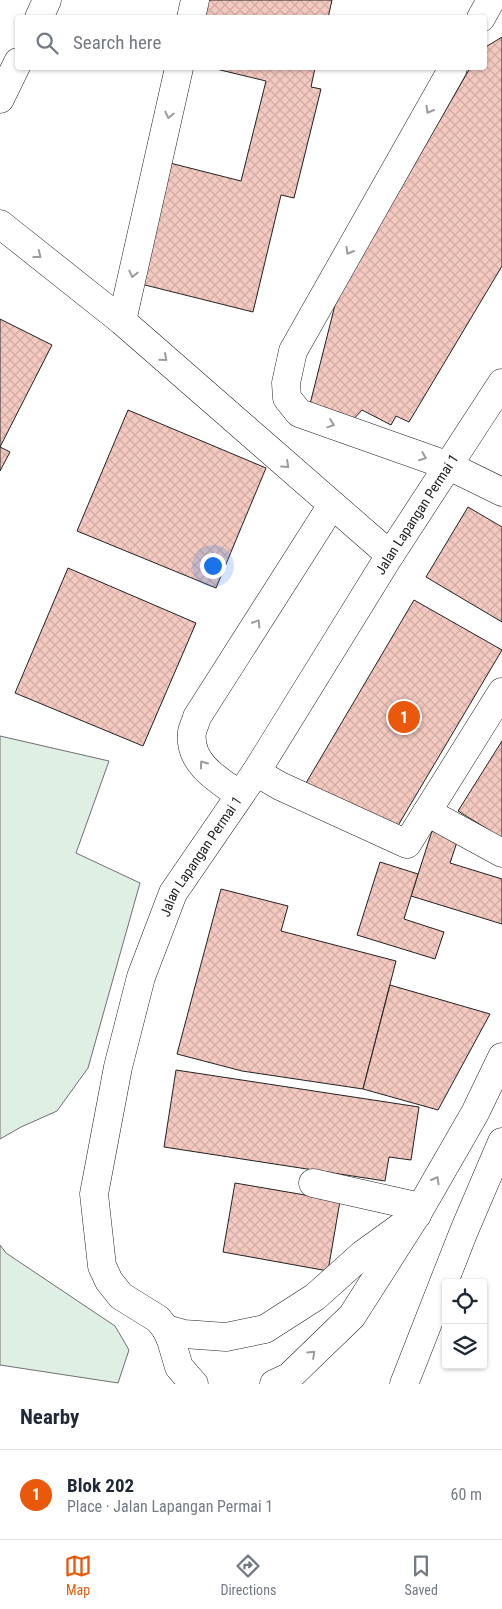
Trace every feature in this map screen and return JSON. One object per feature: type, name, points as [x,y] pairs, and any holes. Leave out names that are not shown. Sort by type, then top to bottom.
[{"type":"street","points":[[40,15],[47,0]]},
{"type":"street","points":[[192,15],[195,0]]},
{"type":"street","points":[[483,15],[491,0]]},
{"type":"street","points":[[0,99],[15,68]]},
{"type":"street","points":[[122,321],[180,70]]},
{"type":"street","points":[[452,70],[293,351],[286,383],[287,398],[299,413],[449,466],[502,492]]},
{"type":"street","points":[[0,224],[122,321],[390,555]]},
{"type":"street","name":"Jalan Lapangan Permai 1","points":[[182,1378],[166,1329],[158,1319],[121,1296],[109,1281],[102,1266],[94,1194],[118,1067],[141,977],[174,893],[256,772],[390,555],[500,390]]},
{"type":"street","points":[[240,795],[202,766],[194,749],[192,733],[197,717],[332,505]]},
{"type":"street","points":[[256,772],[280,786],[406,844],[502,692]]},
{"type":"street","points":[[427,812],[502,853]]},
{"type":"street","points":[[274,1384],[289,1377],[352,1316],[419,1211],[475,1113],[502,1057]]},
{"type":"street","points":[[404,1384],[502,1142]]},
{"type":"street","points":[[313,1183],[419,1211]]},
{"type":"street","points":[[455,1279],[480,1193]]},
{"type":"street","points":[[166,1329],[184,1334],[226,1337],[266,1329],[314,1297],[363,1254],[419,1211]]},
{"type":"street","points":[[424,1384],[442,1323]]},
{"type":"green space","points":[[0,736],[109,761],[76,853],[140,883],[88,1068],[57,1111],[21,1127],[0,1139]]},
{"type":"green space","points":[[0,1245],[6,1253],[115,1326],[129,1350],[118,1383],[0,1365]]},
{"type":"building","points":[[206,0],[332,0],[329,15],[203,15]]},
{"type":"building","points":[[502,37],[502,266],[409,422],[396,416],[391,425],[362,410],[352,421],[310,404],[336,301],[469,70],[487,70],[487,46]]},
{"type":"building","points":[[220,70],[315,70],[311,87],[321,89],[294,198],[281,195],[253,312],[141,284],[170,163],[241,181],[266,81]]},
{"type":"building","points":[[0,319],[52,345],[0,447]]},
{"type":"building","points":[[128,410],[266,468],[216,588],[77,531]]},
{"type":"building","points":[[0,447],[10,452],[0,471]]},
{"type":"building","points":[[468,507],[502,527],[502,622],[426,577]]},
{"type":"building","points":[[68,568],[196,623],[143,746],[15,693]]},
{"type":"building","points":[[414,600],[502,650],[393,834],[306,783]]},
{"type":"building","points":[[502,741],[502,838],[458,811]]},
{"type":"building","points":[[432,831],[458,839],[450,863],[502,879],[502,924],[411,896]]},
{"type":"building","points":[[380,862],[418,874],[404,919],[444,932],[435,959],[357,935]]},
{"type":"building","points":[[221,889],[288,906],[281,931],[396,961],[363,1089],[242,1071],[177,1054]]},
{"type":"building","points":[[390,985],[490,1014],[438,1110],[363,1089]]},
{"type":"building","points":[[176,1070],[419,1107],[411,1160],[389,1157],[385,1181],[164,1147]]},
{"type":"building","points":[[235,1183],[340,1201],[328,1271],[223,1252]]},
{"type":"place","name":"Blok 202","points":[[404,717]]}]
